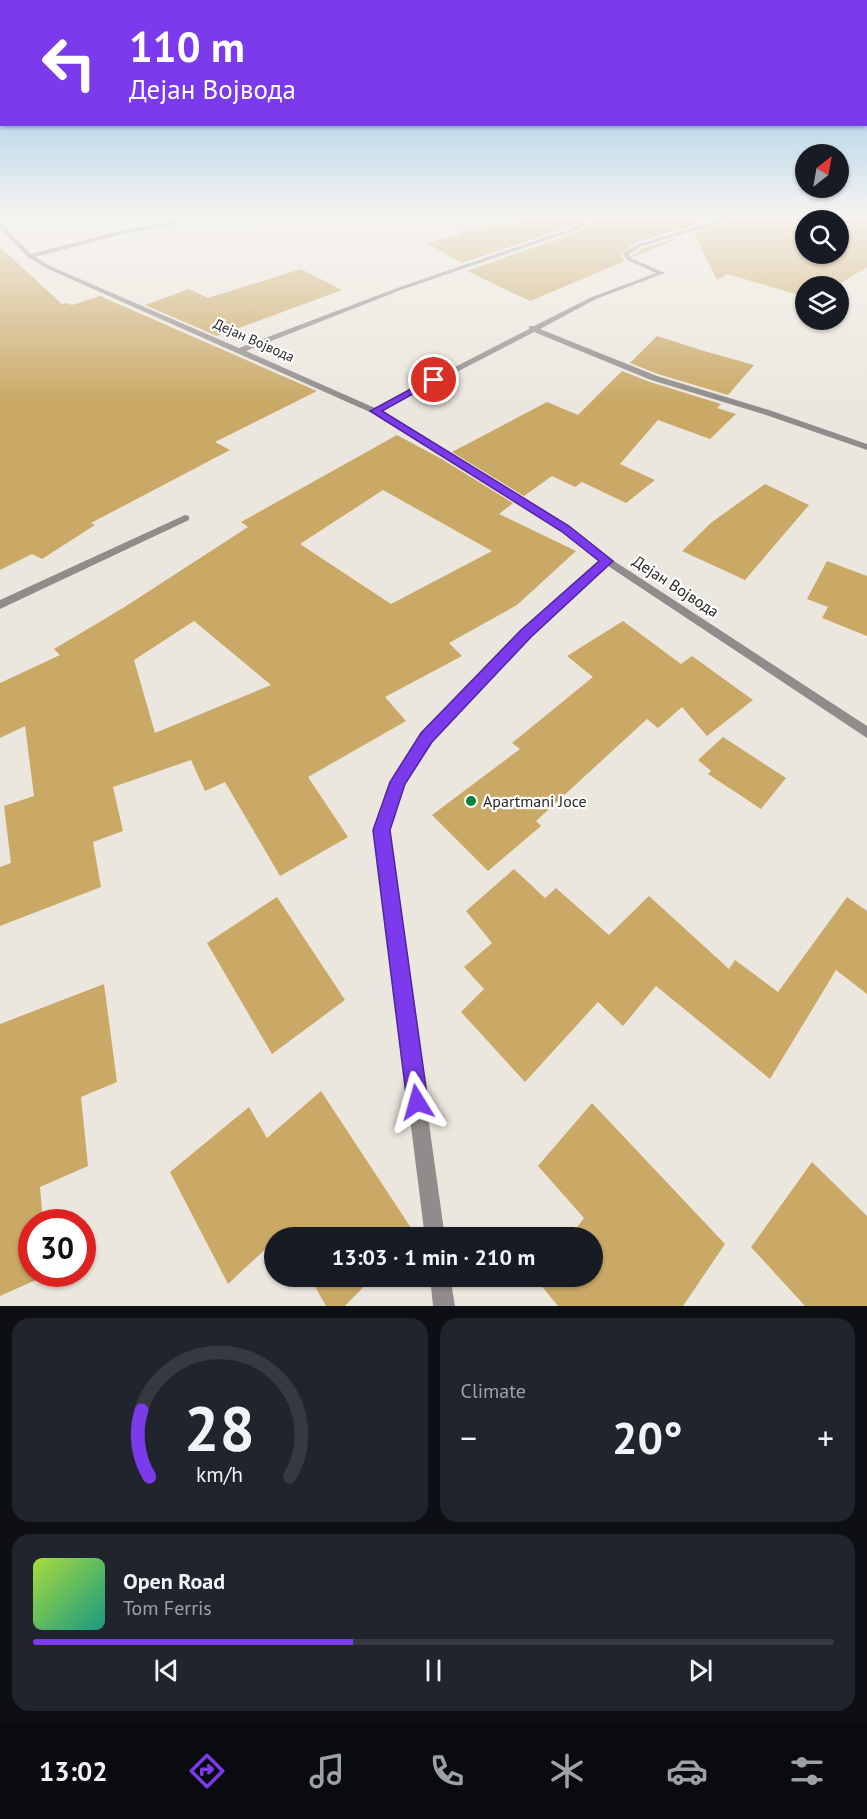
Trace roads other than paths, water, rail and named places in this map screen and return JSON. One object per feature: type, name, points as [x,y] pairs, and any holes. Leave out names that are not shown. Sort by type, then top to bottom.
[{"type":"street","name":"Дејан Војвода","points":[[77,280],[242,350],[375,411],[565,528],[607,561],[867,733]]},
{"type":"street","points":[[242,350],[426,280]]},
{"type":"street","points":[[375,411],[532,328],[594,298],[643,280]]},
{"type":"street","points":[[532,328],[654,378],[766,412],[867,447]]},
{"type":"street","points":[[0,604],[185,518]]},
{"type":"street","points":[[434,1227],[381,830],[398,782],[427,737],[526,634],[607,561]]},
{"type":"street","points":[[441,1287],[444,1306]]},
{"type":"place","name":"Apartmani Joce","points":[[471,801]]}]
